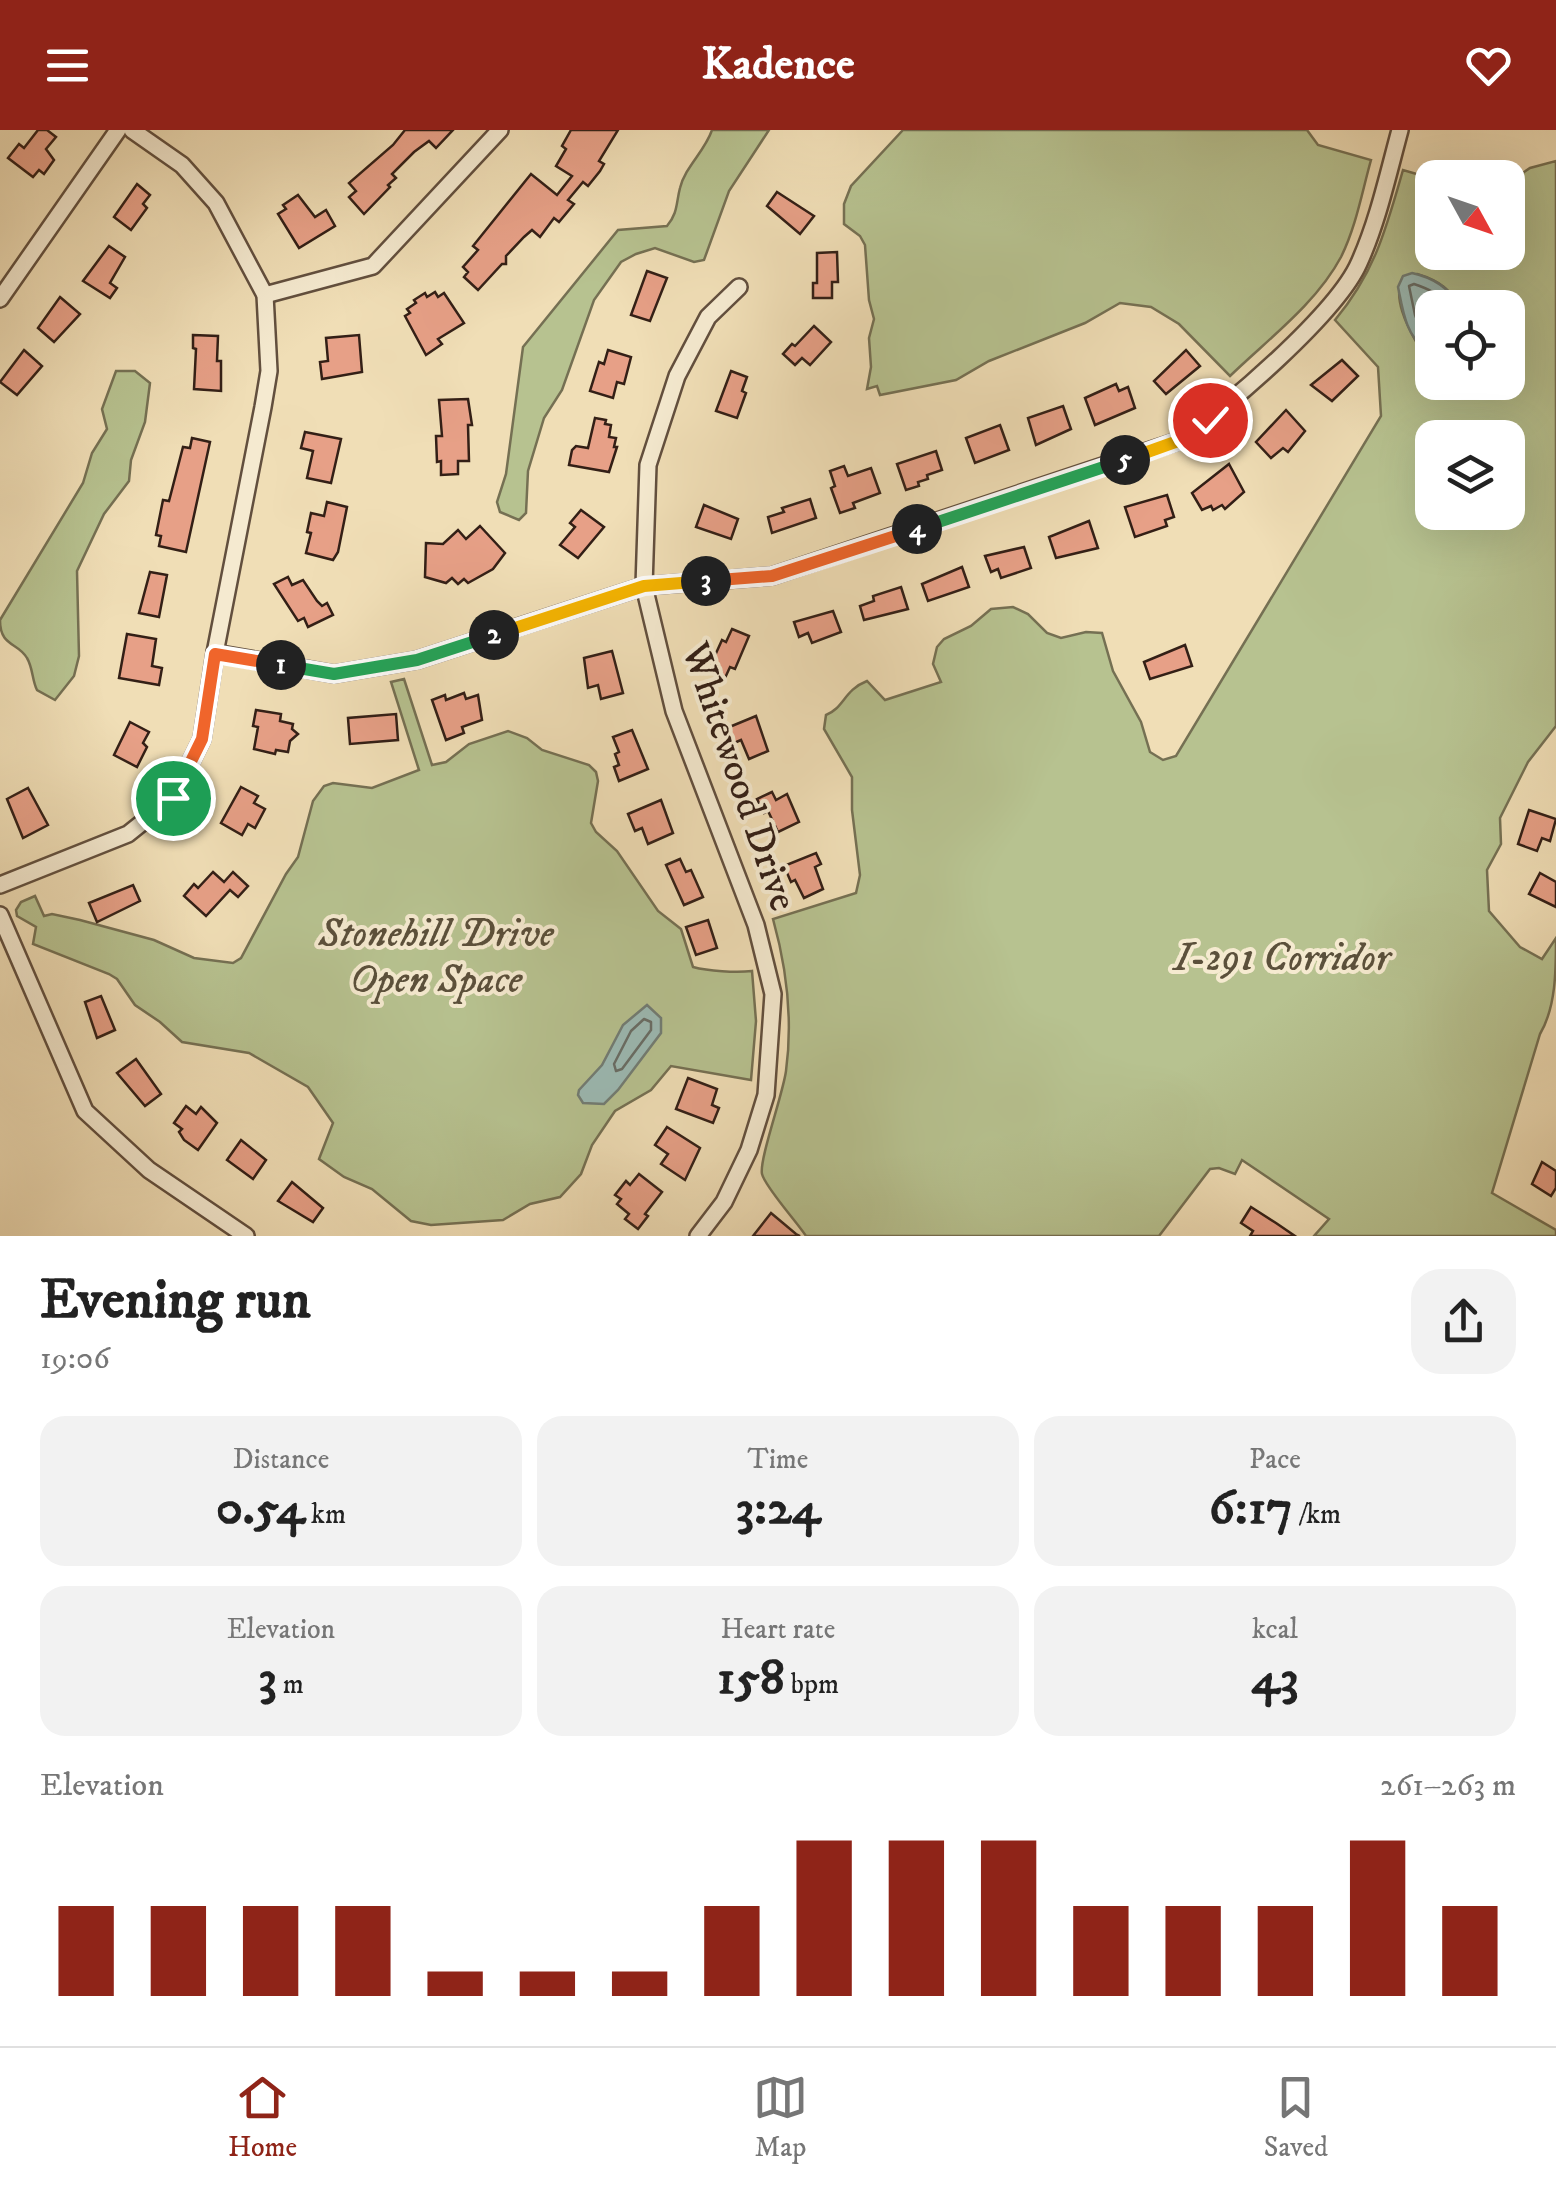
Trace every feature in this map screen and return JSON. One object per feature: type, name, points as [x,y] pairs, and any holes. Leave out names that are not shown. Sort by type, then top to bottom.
[{"type":"street","points":[[0,299],[118,130]]},
{"type":"street","points":[[0,885],[128,834],[173,798],[202,739],[269,370],[265,294],[216,203],[182,165],[132,130]]},
{"type":"street","points":[[265,294],[373,266],[500,130]]},
{"type":"street","points":[[215,654],[334,674],[417,660],[644,586],[772,576],[1178,441],[1210,420],[1333,303],[1358,267],[1400,130]]},
{"type":"street","name":"Whitewood Drive","points":[[698,1236],[724,1202],[748,1150],[766,1096],[773,994],[756,925],[674,711],[644,586],[648,465],[676,376],[708,317],[739,287]]},
{"type":"street","points":[[0,915],[86,1112],[149,1170],[246,1236]]},
{"type":"green space","points":[[712,130],[769,130],[729,191],[704,260],[694,262],[655,248],[636,254],[621,262],[594,300],[562,390],[544,418],[528,471],[526,513],[519,520],[500,512],[497,502],[506,474],[523,347],[618,230],[667,226],[683,180]]},
{"type":"green space","points":[[903,130],[1307,130],[1318,145],[1371,160],[1351,234],[1331,274],[1305,306],[1230,376],[1179,324],[1151,307],[1120,303],[1085,323],[989,361],[956,380],[880,395],[877,386],[867,389],[871,367],[869,338],[874,319],[865,245],[844,224],[844,204],[851,186]]},
{"type":"green space","name":"I-291 Corridor","points":[[1556,161],[1556,726],[1528,762],[1500,818],[1501,844],[1487,870],[1489,911],[1520,947],[1542,959],[1556,938],[1556,963],[1549,1012],[1492,1193],[1556,1230],[1556,1236],[1314,1236],[1329,1219],[1242,1160],[1235,1174],[1210,1169],[1159,1236],[806,1236],[769,1187],[762,1166],[784,1081],[789,1032],[785,975],[773,919],[856,893],[860,875],[852,777],[824,729],[826,715],[867,681],[885,700],[941,682],[933,664],[937,647],[944,639],[971,626],[991,609],[1013,607],[1028,614],[1047,633],[1061,638],[1102,633],[1113,671],[1141,722],[1150,752],[1163,760],[1176,756],[1381,416],[1378,367],[1335,320],[1370,267],[1403,170],[1415,174],[1415,270],[1525,270],[1525,171]]},
{"type":"green space","points":[[116,371],[135,371],[150,383],[145,422],[131,460],[129,481],[104,514],[77,571],[79,656],[74,676],[55,700],[37,690],[27,658],[6,640],[0,620],[83,483],[92,453],[107,429],[102,409]]},
{"type":"green space","name":"Stonehill Drive Open Space","points":[[404,679],[432,765],[446,762],[469,744],[508,731],[527,738],[542,750],[589,765],[598,781],[591,823],[617,851],[658,911],[681,929],[693,967],[752,971],[756,1021],[751,1080],[671,1066],[651,1090],[615,1111],[592,1145],[581,1174],[560,1197],[530,1204],[503,1220],[431,1225],[411,1221],[372,1189],[344,1177],[319,1159],[333,1123],[308,1087],[249,1053],[182,1042],[135,1005],[117,979],[33,944],[36,927],[17,916],[21,902],[35,896],[44,916],[80,920],[154,940],[194,958],[233,963],[241,958],[298,857],[313,801],[324,786],[333,783],[372,788],[419,770],[391,682]]},
{"type":"water","points":[[1412,273],[1426,277],[1447,290],[1415,290],[1415,339],[1403,312],[1398,287],[1403,276]]},
{"type":"water","points":[[647,1005],[661,1018],[661,1033],[604,1104],[583,1103],[579,1090],[602,1065],[623,1025]]},
{"type":"building","points":[[38,130],[47,130],[56,137],[46,149],[54,160],[44,174],[39,170],[33,177],[8,158],[19,144],[24,148]]},
{"type":"building","points":[[405,130],[453,130],[436,148],[429,141],[414,152],[392,174],[396,178],[390,187],[364,214],[349,197],[356,191],[349,183]]},
{"type":"building","points":[[571,130],[618,130],[599,161],[604,164],[600,171],[588,186],[583,182],[568,200],[574,204],[559,222],[554,218],[540,237],[532,230],[506,256],[506,264],[478,290],[464,277],[468,272],[463,267],[478,250],[473,246],[531,174],[557,195],[572,176],[556,166]]},
{"type":"building","points":[[137,184],[150,195],[143,204],[147,208],[131,230],[114,217]]},
{"type":"building","points":[[777,192],[814,216],[800,234],[767,206]]},
{"type":"building","points":[[298,195],[315,217],[326,210],[335,226],[299,248],[278,214],[286,209],[283,205]]},
{"type":"building","points":[[109,246],[125,257],[110,283],[117,288],[110,298],[83,281]]},
{"type":"building","points":[[837,252],[838,282],[832,282],[832,298],[813,298],[817,253]]},
{"type":"building","points":[[647,271],[667,278],[650,321],[631,315]]},
{"type":"building","points":[[435,292],[438,297],[444,293],[464,323],[438,339],[442,344],[426,355],[405,316],[416,303],[414,300]]},
{"type":"building","points":[[60,297],[80,314],[54,342],[38,328]]},
{"type":"building","points":[[814,326],[831,342],[810,365],[802,358],[795,365],[783,354]]},
{"type":"building","points":[[193,335],[218,336],[221,391],[194,389]]},
{"type":"building","points":[[359,335],[362,372],[322,379],[320,362],[328,361],[326,338]]},
{"type":"building","points":[[24,350],[42,366],[17,395],[0,382]]},
{"type":"building","points":[[608,350],[631,357],[624,384],[617,382],[613,398],[590,391],[599,362],[604,364]]},
{"type":"building","points":[[1186,350],[1200,366],[1166,394],[1154,381]]},
{"type":"building","points":[[1342,360],[1358,376],[1332,401],[1311,385]]},
{"type":"building","points":[[731,371],[747,377],[737,418],[716,411]]},
{"type":"building","points":[[1116,384],[1119,391],[1128,387],[1135,408],[1095,425],[1085,398]]},
{"type":"building","points":[[468,399],[472,425],[468,425],[469,461],[458,461],[458,474],[441,475],[436,436],[442,436],[439,400]]},
{"type":"building","points":[[1063,406],[1071,429],[1036,445],[1028,418]]},
{"type":"building","points":[[1286,410],[1305,431],[1288,452],[1283,448],[1271,458],[1256,442]]},
{"type":"building","points":[[595,418],[606,420],[605,424],[611,425],[609,437],[616,438],[609,472],[569,465],[576,446],[588,448]]},
{"type":"building","points":[[1000,425],[1009,450],[975,463],[966,438]]},
{"type":"building","points":[[305,432],[341,439],[331,483],[307,478],[313,451],[301,448]]},
{"type":"building","points":[[192,438],[210,442],[186,552],[159,546],[161,536],[156,535],[163,500],[169,501],[183,447],[190,448]]},
{"type":"building","points":[[936,451],[942,470],[906,490],[897,464]]},
{"type":"building","points":[[1229,464],[1244,492],[1225,509],[1222,505],[1202,510],[1192,493]]},
{"type":"building","points":[[844,466],[848,476],[871,468],[880,493],[853,503],[855,508],[840,513],[830,471]]},
{"type":"building","points":[[1167,495],[1174,517],[1165,520],[1167,526],[1135,537],[1125,507]]},
{"type":"building","points":[[810,499],[816,518],[772,533],[768,517]]},
{"type":"building","points":[[327,502],[347,507],[333,560],[306,553],[311,513],[324,516]]},
{"type":"building","points":[[704,505],[738,519],[731,539],[696,527]]},
{"type":"building","points":[[581,510],[604,527],[578,558],[560,545],[575,527],[570,523]]},
{"type":"building","points":[[1089,521],[1098,548],[1056,558],[1049,537]]},
{"type":"building","points":[[480,526],[505,553],[493,569],[468,583],[464,579],[458,584],[452,578],[446,583],[425,577],[426,543],[443,544],[458,530],[466,539]]},
{"type":"building","points":[[1024,547],[1031,568],[1001,578],[998,569],[991,572],[985,556]]},
{"type":"building","points":[[962,567],[969,587],[928,601],[922,584]]},
{"type":"building","points":[[150,572],[167,575],[159,617],[139,613]]},
{"type":"building","points":[[288,577],[292,585],[303,580],[322,606],[327,603],[333,615],[308,627],[304,618],[298,621],[274,584]]},
{"type":"building","points":[[901,587],[908,609],[864,620],[860,606],[874,601],[873,596]]},
{"type":"building","points":[[833,611],[841,632],[812,643],[808,633],[799,637],[794,622]]},
{"type":"building","points":[[732,629],[749,636],[735,669],[730,667],[725,678],[708,671],[722,640],[726,642]]},
{"type":"building","points":[[127,634],[156,639],[152,666],[162,668],[159,685],[119,678]]},
{"type":"building","points":[[1185,645],[1192,666],[1150,679],[1144,662]]},
{"type":"building","points":[[612,651],[623,693],[601,699],[598,685],[588,688],[584,658]]},
{"type":"building","points":[[464,693],[466,699],[478,695],[482,720],[462,727],[464,733],[446,740],[432,700]]},
{"type":"building","points":[[256,710],[281,714],[280,721],[293,724],[292,729],[298,734],[290,741],[288,752],[276,750],[275,754],[254,749]]},
{"type":"building","points":[[396,714],[398,740],[350,744],[348,718]]},
{"type":"building","points":[[756,716],[768,751],[749,759],[741,740],[734,743],[727,728]]},
{"type":"building","points":[[130,722],[149,732],[137,767],[114,755]]},
{"type":"building","points":[[632,730],[648,769],[619,781],[614,767],[619,765],[615,754],[619,752],[613,737]]},
{"type":"building","points":[[241,787],[258,796],[254,803],[265,809],[255,828],[248,824],[242,835],[221,823]]},
{"type":"building","points":[[28,788],[48,825],[23,838],[7,799]]},
{"type":"building","points":[[772,792],[776,800],[787,794],[799,822],[778,832],[757,799]]},
{"type":"building","points":[[661,800],[673,833],[648,844],[642,828],[635,831],[628,814]]},
{"type":"building","points":[[1529,810],[1556,819],[1550,841],[1542,838],[1537,851],[1518,844]]},
{"type":"building","points":[[816,853],[821,864],[815,867],[823,889],[804,898],[784,866]]},
{"type":"building","points":[[680,859],[686,872],[691,870],[703,897],[684,905],[666,865]]},
{"type":"building","points":[[213,872],[224,882],[233,872],[248,886],[238,897],[230,890],[206,916],[184,896]]},
{"type":"building","points":[[1540,873],[1556,882],[1556,907],[1529,894]]},
{"type":"building","points":[[133,885],[140,901],[97,922],[89,903]]},
{"type":"building","points":[[708,920],[717,948],[696,955],[686,927]]},
{"type":"building","points":[[101,996],[115,1030],[97,1038],[85,1002]]},
{"type":"building","points":[[136,1059],[161,1094],[145,1106],[117,1073]]},
{"type":"building","points":[[688,1078],[717,1089],[712,1105],[719,1108],[713,1123],[676,1109]]},
{"type":"building","points":[[186,1106],[196,1114],[201,1107],[217,1123],[198,1150],[184,1140],[179,1132],[182,1129],[174,1123]]},
{"type":"building","points":[[667,1127],[700,1148],[685,1180],[661,1164],[668,1154],[655,1145]]},
{"type":"building","points":[[241,1140],[266,1160],[253,1179],[227,1160]]},
{"type":"building","points":[[1542,1162],[1556,1171],[1556,1188],[1551,1196],[1532,1184]]},
{"type":"building","points":[[639,1174],[662,1192],[638,1229],[625,1219],[629,1214],[617,1204],[621,1199],[615,1195],[626,1181],[630,1185]]},
{"type":"building","points":[[292,1182],[323,1208],[313,1222],[278,1201]]},
{"type":"building","points":[[1251,1207],[1295,1236],[1250,1236],[1253,1231],[1241,1223]]},
{"type":"building","points":[[771,1213],[796,1234],[800,1236],[753,1236]]},
{"type":"route","points":[[173,798],[202,739],[215,654],[334,674],[417,660],[644,586],[772,576],[1091,472],[1178,441],[1210,420]]}]
